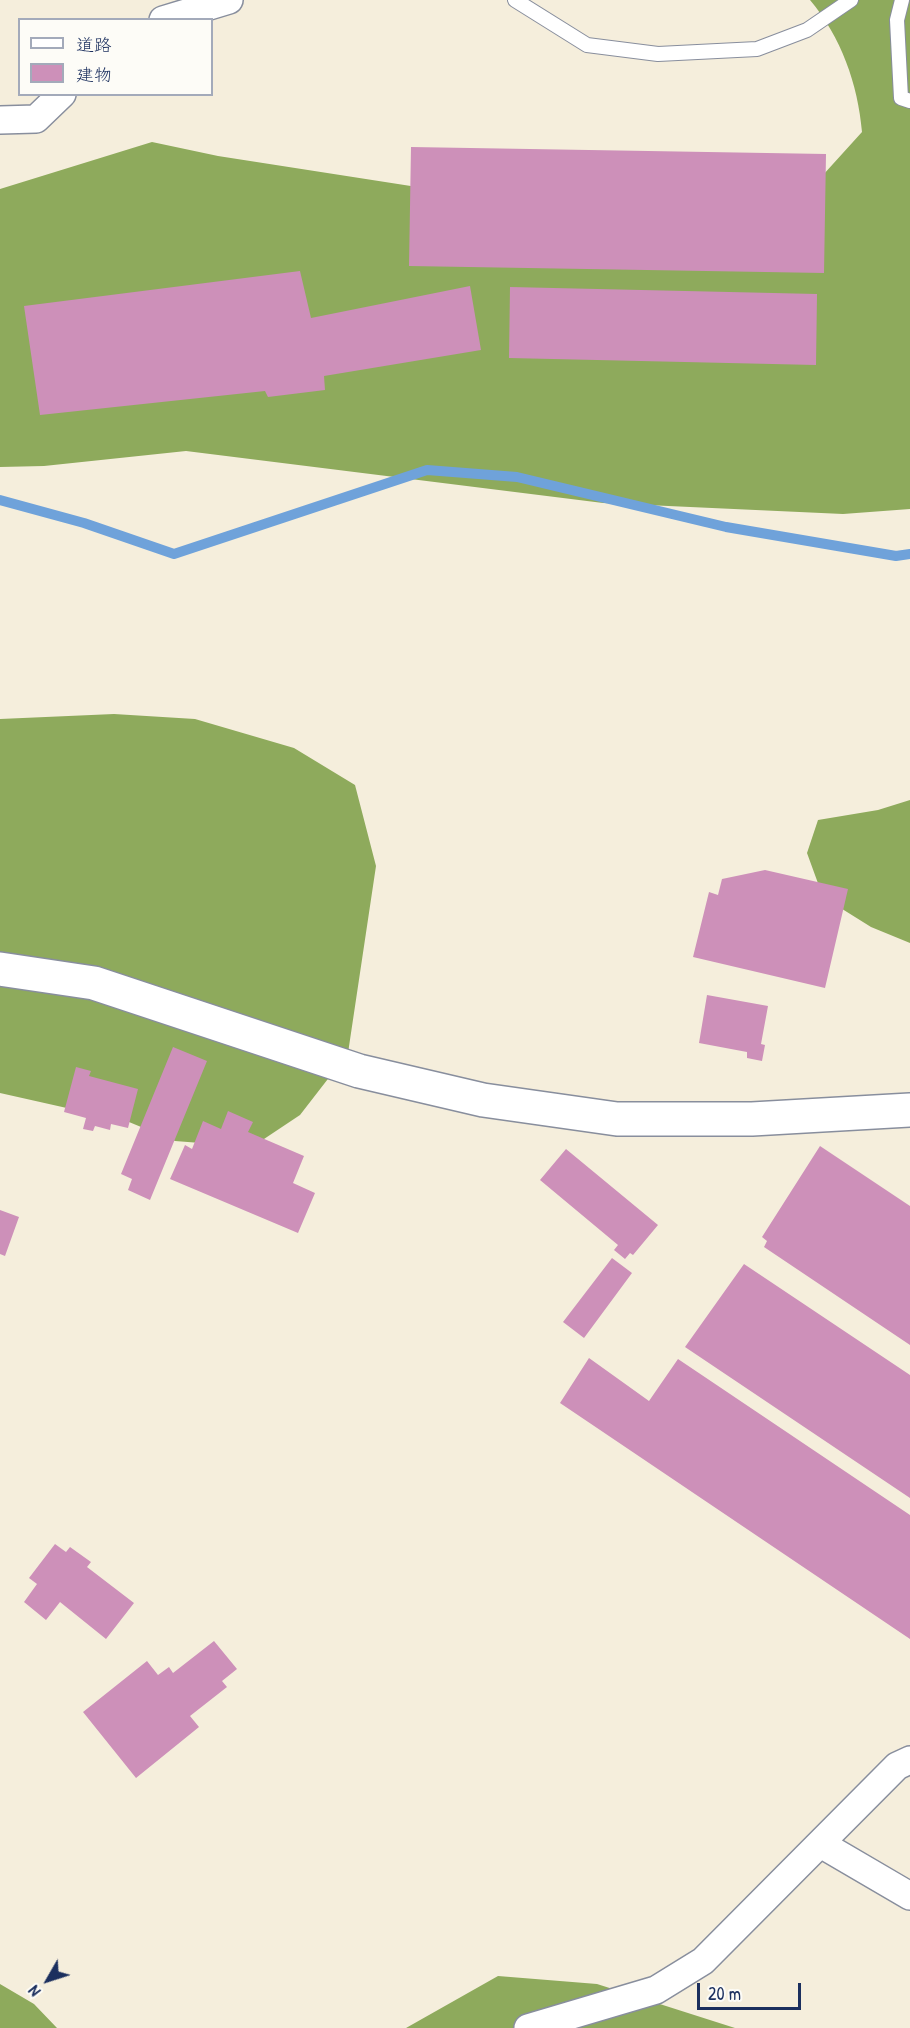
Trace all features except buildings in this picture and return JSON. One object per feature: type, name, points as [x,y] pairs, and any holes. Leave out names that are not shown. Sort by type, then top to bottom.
[{"type":"street","points":[[170,18],[229,0]]},
{"type":"street","points":[[0,120],[36,119],[60,96]]},
{"type":"street","points":[[0,969],[94,983],[359,1071],[483,1100],[617,1119],[752,1119],[910,1110]]},
{"type":"street","points":[[528,2028],[657,1990],[703,1961],[897,1766],[910,1760]]},
{"type":"street","points":[[821,1844],[910,1896]]},
{"type":"lane","points":[[515,0],[587,45],[658,54],[757,49],[807,30],[850,0]]},
{"type":"lane","points":[[902,0],[897,20],[901,98],[910,101]]},
{"type":"green space","points":[[810,0],[910,0],[910,509],[843,514],[603,503],[186,451],[44,466],[0,467],[0,189],[152,142],[218,156],[475,196],[823,175],[862,132],[857,96],[846,62],[831,29]]},
{"type":"green space","points":[[114,714],[195,719],[294,748],[355,785],[376,866],[348,1053],[300,1115],[252,1147],[175,1141],[129,1122],[0,1093],[0,719]]},
{"type":"green space","points":[[910,800],[910,943],[871,927],[823,897],[807,853],[818,820],[878,810]]},
{"type":"green space","points":[[498,1976],[597,1984],[735,2028],[406,2028]]},
{"type":"green space","points":[[0,1984],[34,2004],[57,2028],[0,2028]]},
{"type":"waterway","points":[[0,500],[84,523],[174,554],[427,470],[517,477],[726,527],[896,556],[910,554]]}]
